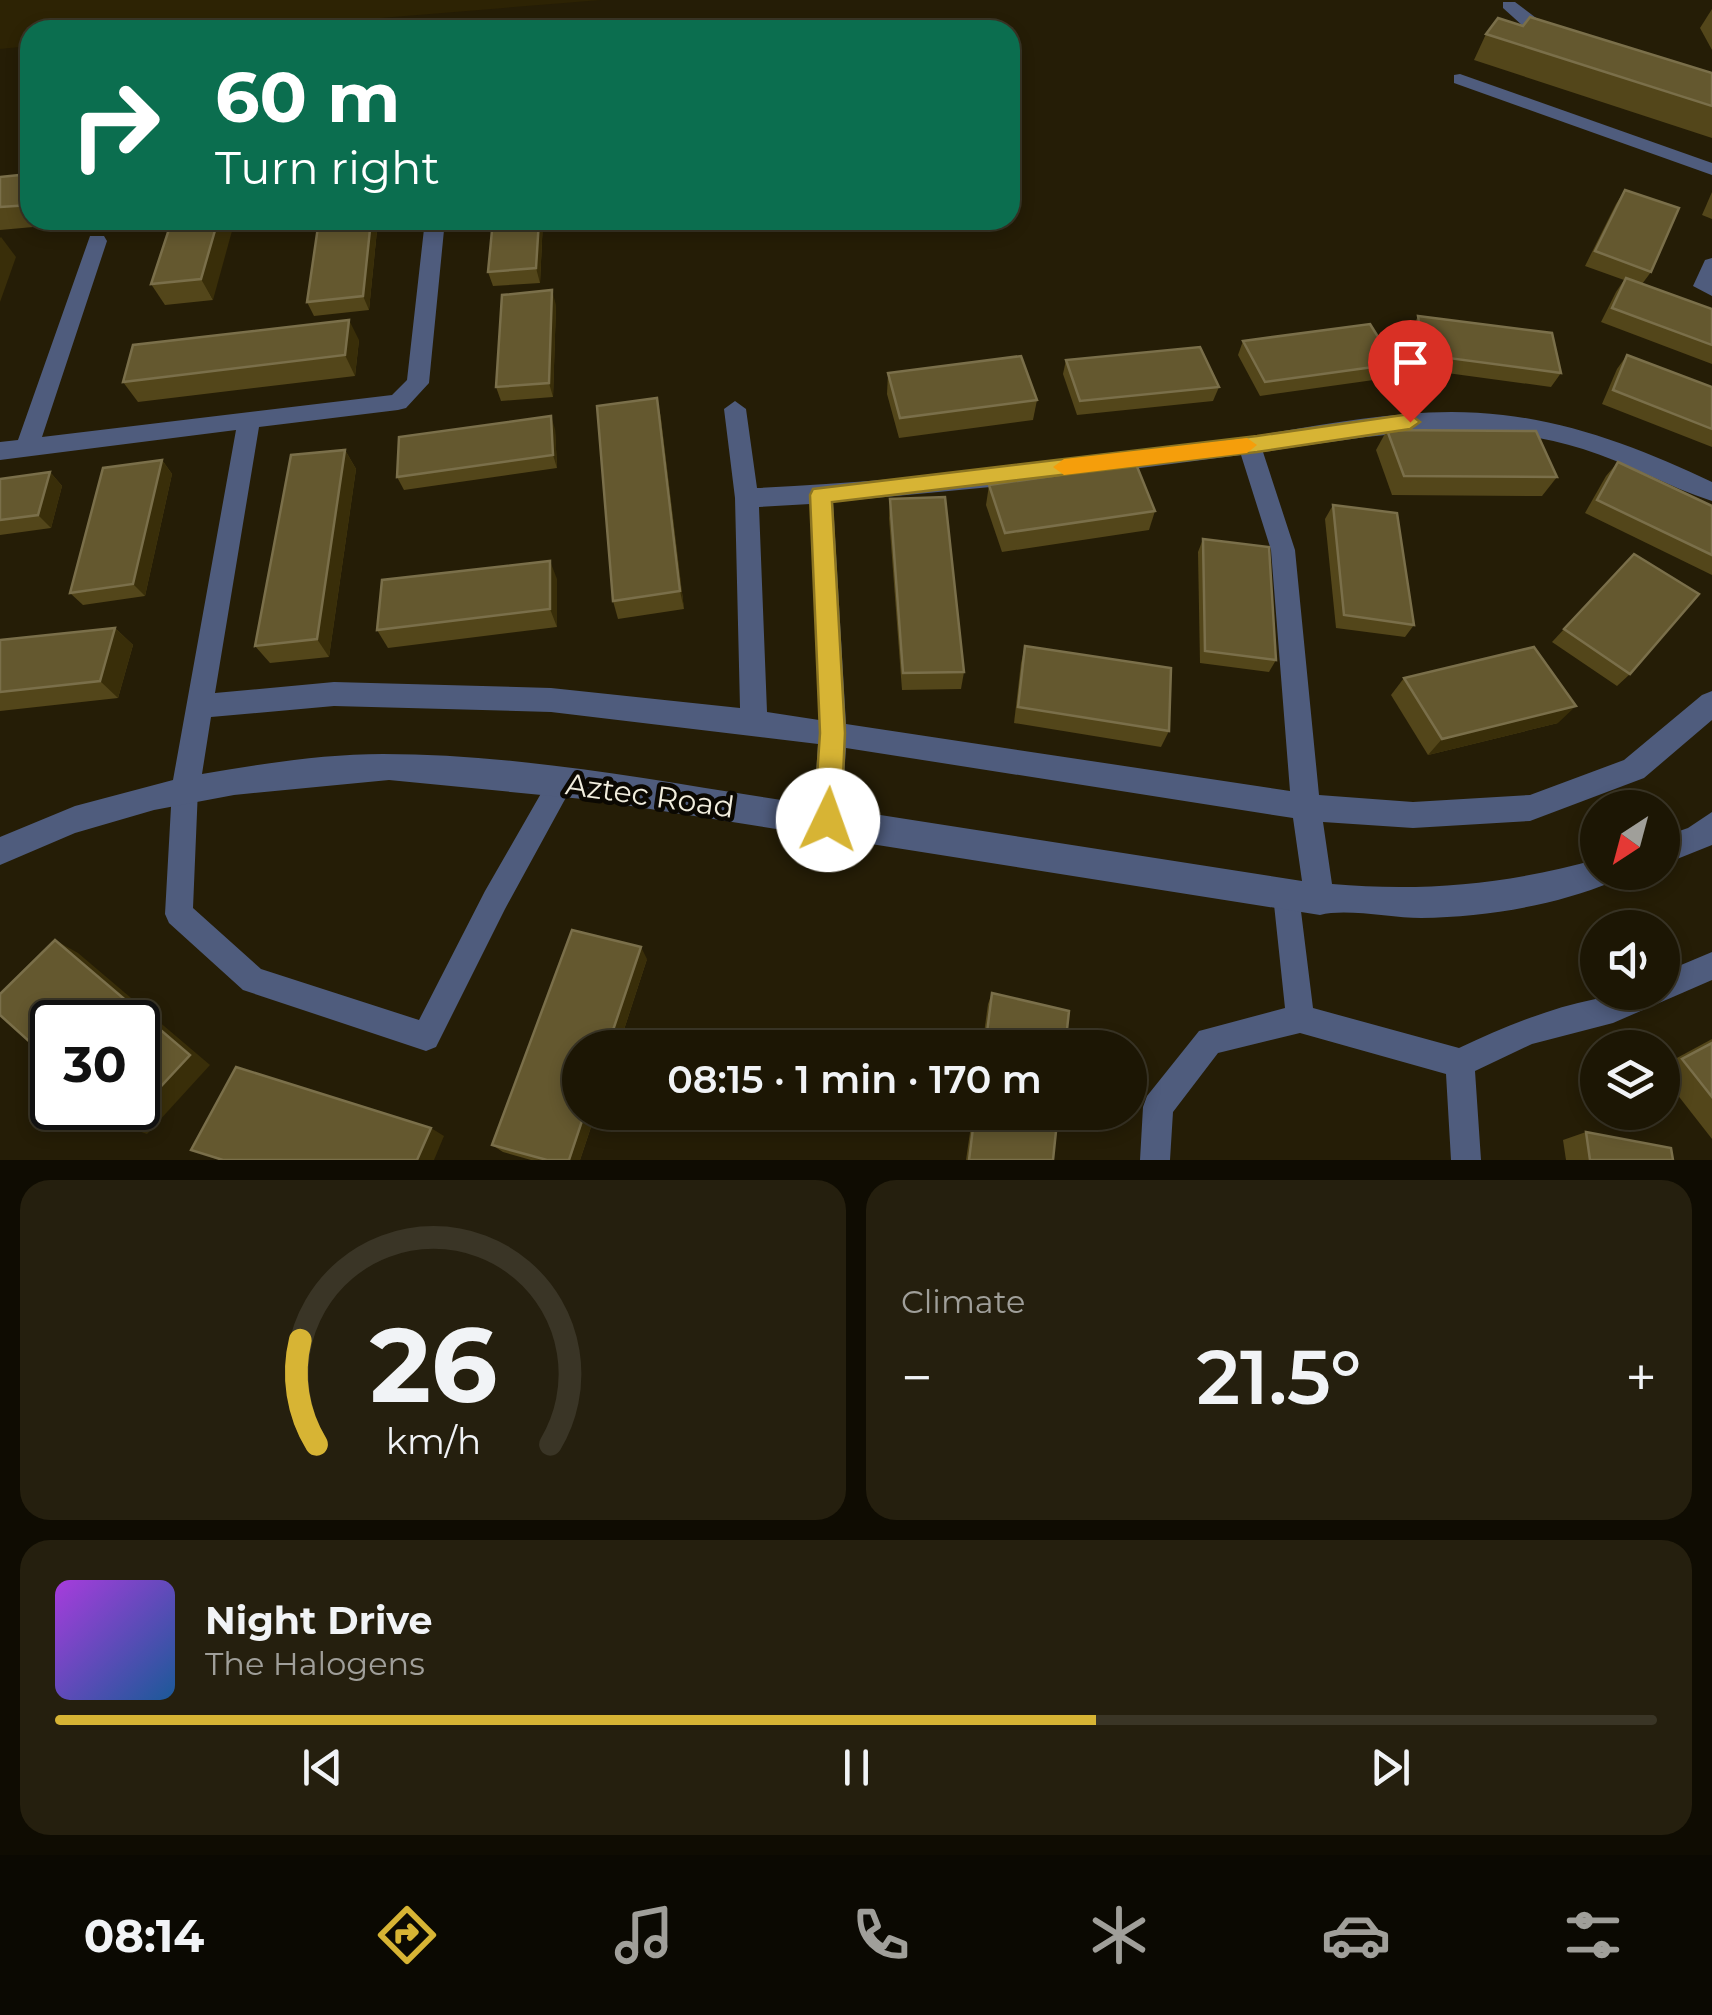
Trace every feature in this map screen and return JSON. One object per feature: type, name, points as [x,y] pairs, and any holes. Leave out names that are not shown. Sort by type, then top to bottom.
[{"type":"street","points":[[1509,5],[1540,32],[1574,43]]},
{"type":"street","points":[[1460,80],[1712,169]]},
{"type":"street","points":[[0,451],[398,402],[418,383],[434,230]]},
{"type":"street","points":[[27,448],[97,242]]},
{"type":"street","points":[[1712,265],[1703,286],[1712,289]]},
{"type":"street","points":[[735,408],[747,498],[754,722]]},
{"type":"street","points":[[185,788],[249,422]]},
{"type":"street","points":[[747,498],[820,495],[1410,422],[1501,422],[1582,437],[1712,492]]},
{"type":"street","points":[[1248,445],[1282,550],[1306,807],[1320,900]]},
{"type":"street","points":[[820,495],[833,733],[828,820]]},
{"type":"street","points":[[200,706],[354,694],[550,700],[833,733],[1306,807],[1414,815],[1530,808],[1634,769],[1712,704]]},
{"type":"street","name":"Aztec Road","points":[[0,851],[42,830],[185,788],[235,779],[387,767],[560,784],[828,820],[1320,900],[1448,906],[1580,881]]},
{"type":"street","points":[[1680,845],[1697,839],[1712,826]]},
{"type":"lane","points":[[185,788],[179,914],[253,980],[426,1037],[519,854],[560,784]]},
{"type":"lane","points":[[1286,895],[1300,1019]]},
{"type":"lane","points":[[1680,980],[1712,966]]},
{"type":"lane","points":[[1155,1160],[1158,1107],[1209,1041],[1300,1019],[1460,1063],[1529,1030],[1609,1010]]},
{"type":"lane","points":[[1460,1063],[1466,1160]]},
{"type":"shaded area","points":[[0,0],[601,0],[354,20],[20,20],[20,47],[0,49]]},
{"type":"building","points":[[1530,17],[1712,73],[1712,106],[1486,34],[1498,18],[1523,26]]},
{"type":"building","points":[[20,175],[20,206],[0,207],[0,177]]},
{"type":"building","points":[[1625,190],[1679,208],[1651,272],[1595,251]]},
{"type":"building","points":[[169,230],[215,230],[201,279],[151,284]]},
{"type":"building","points":[[318,230],[370,230],[363,296],[307,302]]},
{"type":"building","points":[[492,230],[538,230],[536,268],[488,272]]},
{"type":"building","points":[[1626,278],[1712,309],[1712,345],[1612,308]]},
{"type":"building","points":[[552,290],[549,383],[496,387],[502,295]]},
{"type":"building","points":[[1418,316],[1552,333],[1561,373],[1433,356],[1430,336],[1421,335]]},
{"type":"building","points":[[349,320],[345,355],[123,382],[133,345]]},
{"type":"building","points":[[1370,324],[1395,364],[1265,382],[1243,341]]},
{"type":"building","points":[[1200,347],[1219,387],[1080,401],[1066,360]]},
{"type":"building","points":[[1627,355],[1712,387],[1712,429],[1613,390]]},
{"type":"building","points":[[1021,356],[1037,400],[900,418],[888,373]]},
{"type":"building","points":[[657,398],[680,591],[613,601],[597,406]]},
{"type":"building","points":[[551,416],[553,455],[397,477],[399,437]]},
{"type":"building","points":[[1387,430],[1536,431],[1557,477],[1404,476]]},
{"type":"building","points":[[345,450],[317,639],[255,646],[291,455]]},
{"type":"building","points":[[162,460],[133,584],[70,593],[103,468]]},
{"type":"building","points":[[1618,462],[1712,506],[1712,555],[1597,500]]},
{"type":"building","points":[[1136,464],[1155,511],[1005,533],[989,485]]},
{"type":"building","points":[[50,472],[38,515],[0,520],[0,479]]},
{"type":"building","points":[[945,497],[964,672],[903,673],[890,499]]},
{"type":"building","points":[[1333,505],[1397,513],[1414,625],[1344,615]]},
{"type":"building","points":[[1203,539],[1269,547],[1276,660],[1205,651]]},
{"type":"building","points":[[1634,554],[1699,594],[1630,674],[1564,629]]},
{"type":"building","points":[[550,561],[550,609],[377,630],[382,580]]},
{"type":"building","points":[[115,628],[100,681],[0,692],[0,640]]},
{"type":"building","points":[[1025,646],[1171,668],[1169,731],[1018,707]]},
{"type":"building","points":[[1534,647],[1576,706],[1442,739],[1404,678]]},
{"type":"building","points":[[572,930],[641,947],[613,1030],[562,1030],[562,1130],[579,1130],[569,1160],[547,1160],[492,1145]]},
{"type":"building","points":[[55,940],[125,1000],[30,1000],[30,1042],[0,1015],[0,994]]},
{"type":"building","points":[[992,993],[1069,1011],[1067,1030],[987,1030]]},
{"type":"building","points":[[160,1029],[190,1055],[160,1087]]},
{"type":"building","points":[[1712,1043],[1712,1097],[1682,1059]]},
{"type":"building","points":[[236,1067],[431,1128],[417,1160],[223,1160],[191,1150]]},
{"type":"building","points":[[973,1130],[1056,1130],[1053,1160],[969,1160]]},
{"type":"building","points":[[1586,1132],[1671,1148],[1673,1160],[1590,1160]]},
{"type":"slow traffic","points":[[1064,467],[1247,445]]},
{"type":"route","points":[[828,820],[833,733],[820,495],[1257,444],[1410,422]]}]
